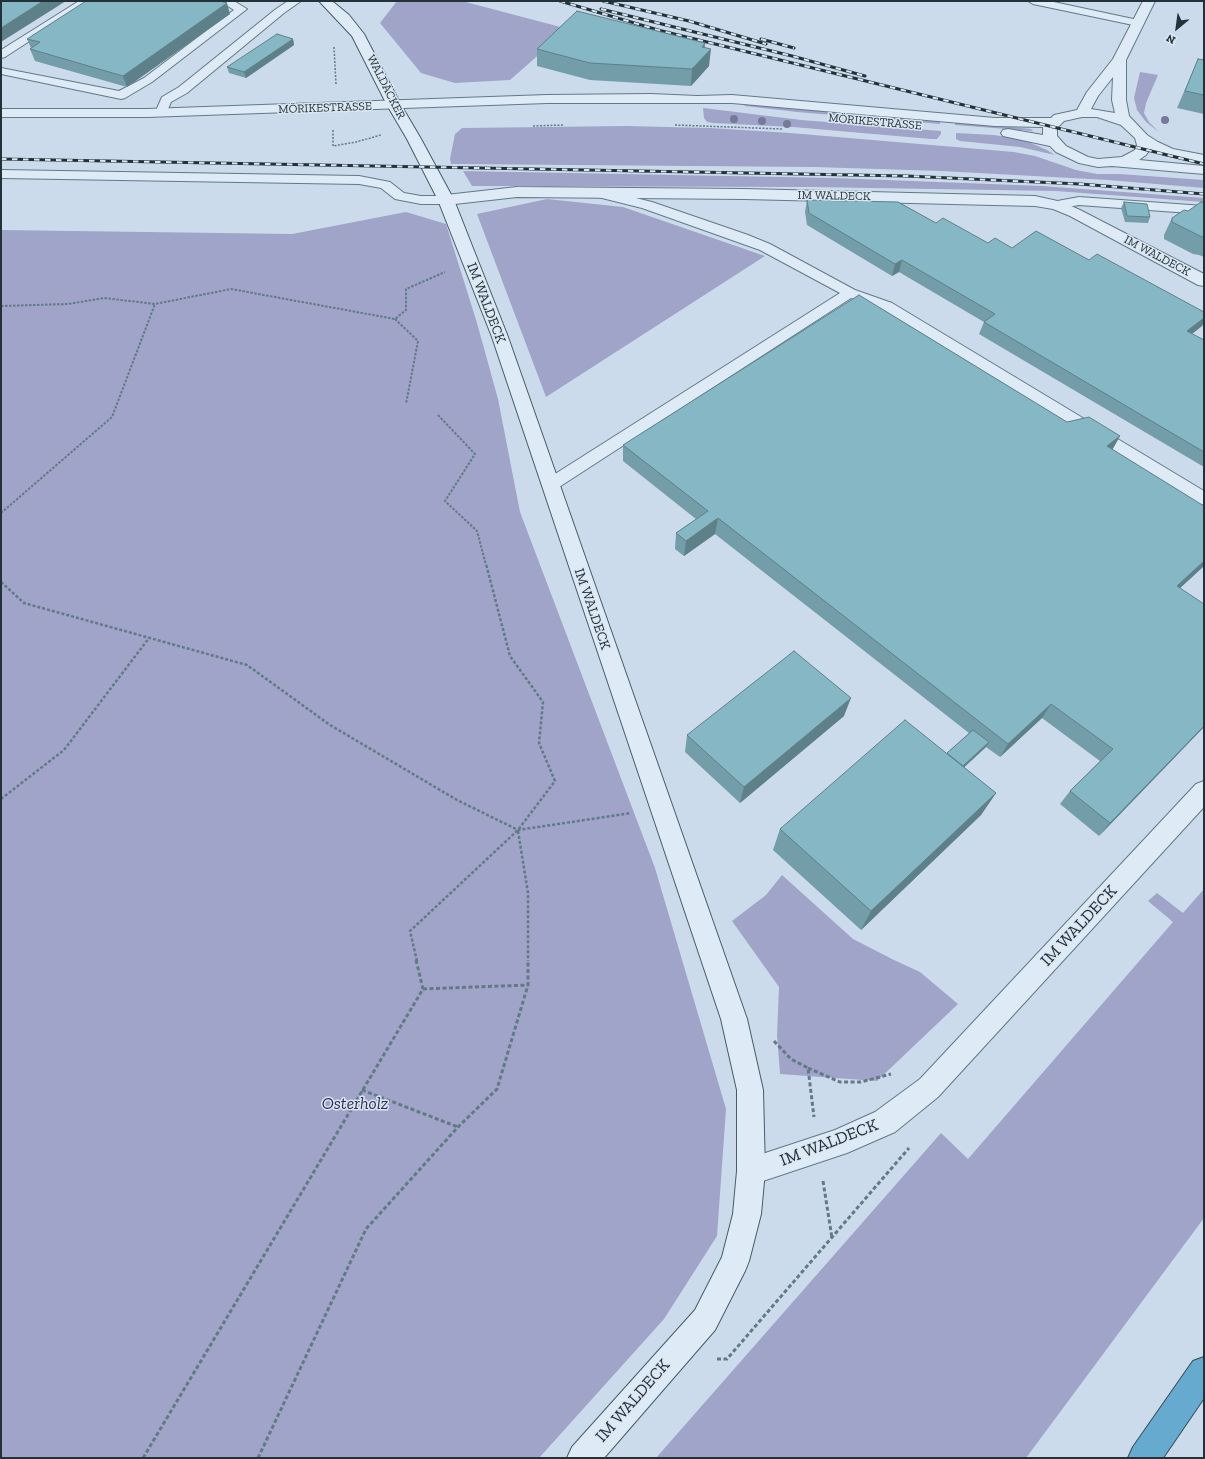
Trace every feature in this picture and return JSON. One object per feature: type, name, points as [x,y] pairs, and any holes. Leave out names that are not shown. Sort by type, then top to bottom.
[{"type":"highway","points":[[1144,1458],[1204,1372]]},
{"type":"street","points":[[1082,113],[1092,95],[1119,60],[1149,1]]},
{"type":"street","name":"WALDÄCKER","points":[[329,2],[358,34],[374,62],[394,105],[436,181]]},
{"type":"street","points":[[1119,60],[1119,100],[1122,116],[1126,122]]},
{"type":"street","name":"MÖRIKESTRASSE","points":[[1,113],[161,113],[333,108],[547,99],[732,99],[995,122],[1054,122],[1065,116],[1082,113],[1104,115],[1126,122],[1136,130],[1142,138],[1153,145],[1169,152],[1204,160]]},
{"type":"street","name":"MÖRIKESTRASSE","points":[[697,100],[759,110],[854,120],[1010,133],[1053,142],[1066,152],[1084,160],[1204,170]]},
{"type":"street","points":[[1053,142],[1050,132],[1054,122]]},
{"type":"street","name":"MÖRIKESTRASSE","points":[[1112,163],[1124,161],[1134,157],[1144,145],[1142,138]]},
{"type":"street","name":"IM WALDECK","points":[[436,181],[446,200],[500,337],[734,1019],[750,1090],[751,1171],[747,1214],[735,1262],[705,1320],[668,1360],[583,1458]]},
{"type":"street","name":"IM WALDECK","points":[[446,200],[517,192],[596,192],[1035,201],[1057,205],[1075,213],[1204,281]]},
{"type":"street","name":"IM WALDECK","points":[[751,1171],[837,1143],[885,1122],[929,1088],[1204,791]]},
{"type":"lane","points":[[1,55],[86,1]]},
{"type":"lane","points":[[1,71],[121,95],[148,80],[242,10],[225,1]]},
{"type":"lane","points":[[161,113],[166,100],[182,90],[280,11],[296,1]]},
{"type":"lane","points":[[1033,1],[1138,23]]},
{"type":"lane","points":[[1,174],[359,180],[385,185],[400,196],[421,200],[446,200]]},
{"type":"lane","points":[[596,192],[647,205],[743,238],[765,247],[850,293],[887,306],[1204,498]]},
{"type":"lane","points":[[1057,205],[1079,201],[1204,210]]},
{"type":"lane","points":[[550,485],[850,293]]},
{"type":"path","points":[[333,146],[333,108],[336,92],[334,41]]},
{"type":"path","points":[[526,126],[566,125]]},
{"type":"path","points":[[669,125],[784,129]]},
{"type":"path","points":[[394,319],[406,310],[406,289],[447,271],[472,266]]},
{"type":"path","points":[[1,306],[68,304],[104,298],[155,304],[231,289],[394,319],[418,341],[406,404]]},
{"type":"path","points":[[1,512],[112,417],[155,304]]},
{"type":"path","points":[[143,1458],[423,989],[410,931],[518,830],[555,781],[539,743],[543,702],[510,656],[477,531],[445,500],[475,454],[438,415]]},
{"type":"path","points":[[1,582],[24,603],[247,665],[330,725],[457,800],[518,830],[662,809]]},
{"type":"path","points":[[1,799],[64,750],[149,638]]},
{"type":"path","points":[[258,1458],[366,1229],[458,1127],[497,1089],[528,985],[528,892],[518,830]]},
{"type":"path","points":[[423,989],[528,985]]},
{"type":"path","points":[[734,1019],[763,1030],[791,1059],[840,1082],[861,1082],[903,1070],[929,1088]]},
{"type":"path","points":[[808,1068],[818,1149],[832,1238]]},
{"type":"path","points":[[362,1090],[458,1127]]},
{"type":"path","points":[[668,1360],[727,1359],[913,1144]]},
{"type":"green space","points":[[397,1],[462,1],[568,29],[510,80],[455,83],[421,73],[380,23]]},
{"type":"green space","points":[[1140,72],[1158,75],[1146,103],[1144,113],[1149,122],[1159,132],[1146,122],[1137,110],[1134,98]]},
{"type":"green space","points":[[744,104],[940,120],[940,124],[797,112],[745,106]]},
{"type":"green space","points":[[703,108],[801,120],[941,131],[941,134],[937,139],[931,139],[793,127],[713,123],[707,122],[704,118]]},
{"type":"green space","points":[[955,121],[1031,129],[1033,131],[955,125]]},
{"type":"green space","points":[[626,126],[710,128],[790,133],[1014,152],[1035,156],[1076,170],[1097,174],[1119,174],[1204,180],[1204,188],[1108,180],[941,171],[814,167],[451,164],[450,159],[455,134],[462,128]]},
{"type":"green space","points":[[956,133],[994,135],[1024,140],[1055,155],[1020,147],[960,141],[956,139]]},
{"type":"green space","points":[[463,171],[834,178],[1042,186],[1204,198],[1204,202],[1056,191],[812,187],[472,186]]},
{"type":"green space","points":[[547,199],[623,207],[765,256],[546,397],[477,214]]},
{"type":"green space","name":"Osterholz","points":[[406,212],[446,224],[477,323],[498,399],[520,512],[655,868],[726,1109],[717,1236],[664,1319],[539,1458],[1,1458],[1,230],[292,234]]},
{"type":"green space","points":[[782,875],[853,939],[920,972],[958,1004],[877,1081],[780,1074],[777,1035],[779,987],[732,921],[766,895]]},
{"type":"green space","points":[[1204,889],[1204,1218],[1026,1458],[656,1458],[941,1133],[968,1159],[1173,922],[1148,901],[1157,893],[1183,913]]},
{"type":"building","points":[[1,1],[43,1],[1,28]]},
{"type":"building","points":[[86,1],[220,1],[227,3],[123,76],[30,49],[40,42],[27,39]]},
{"type":"building","points":[[577,11],[705,43],[702,47],[711,49],[692,69],[590,63],[537,49]]},
{"type":"building","points":[[277,34],[293,39],[244,72],[227,67]]},
{"type":"building","points":[[1198,59],[1204,60],[1204,95],[1185,91]]},
{"type":"building","points":[[807,200],[898,202],[936,223],[943,218],[988,243],[995,238],[1012,248],[1036,231],[1089,260],[1097,254],[1204,312],[1204,318],[1187,331],[1204,340],[1204,452],[984,322],[995,314],[902,260],[895,264],[809,213]]},
{"type":"building","points":[[1124,202],[1147,204],[1150,217],[1127,216]]},
{"type":"building","points":[[1201,202],[1204,202],[1204,237],[1172,222],[1172,218],[1184,210],[1188,211]]},
{"type":"building","points":[[859,295],[1067,422],[1089,417],[1120,436],[1107,446],[1204,506],[1204,561],[1177,586],[1204,604],[1204,726],[1110,823],[1070,791],[1113,749],[1051,704],[1008,744],[718,518],[686,541],[676,533],[708,511],[623,445]]},
{"type":"building","points":[[794,651],[851,698],[744,787],[687,735]]},
{"type":"building","points":[[905,720],[996,793],[871,911],[780,829]]},
{"type":"building","points":[[973,730],[989,742],[963,766],[947,753]]},
{"type":"railway","points":[[560,1],[658,30],[1204,164]]},
{"type":"railway","points":[[603,1],[689,21],[766,44]]},
{"type":"railway","points":[[601,9],[792,56],[865,76]]},
{"type":"railway","points":[[761,39],[794,48]]},
{"type":"railway","points":[[1,159],[906,176],[1080,184],[1204,194]]}]
